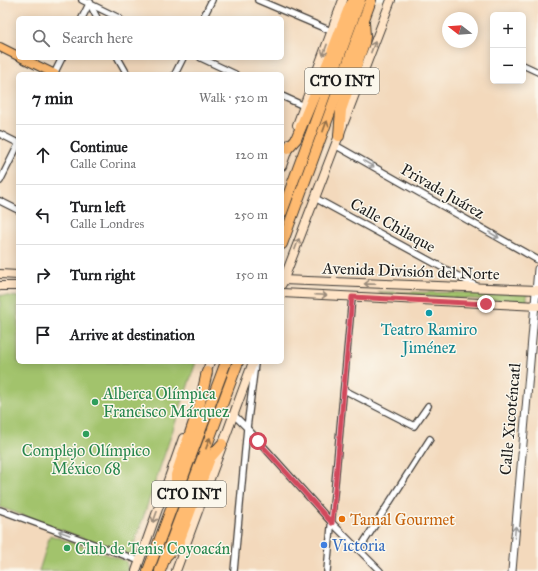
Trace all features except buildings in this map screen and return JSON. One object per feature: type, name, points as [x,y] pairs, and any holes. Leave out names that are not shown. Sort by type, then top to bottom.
[{"type":"highway","points":[[288,148],[296,139],[349,8],[354,0]]},
{"type":"highway","name":"CTO INT","points":[[284,207],[360,0]]},
{"type":"highway","name":"CTO INT","points":[[284,239],[371,0]]},
{"type":"highway","points":[[337,140],[341,110],[364,43],[364,20]]},
{"type":"highway","name":"CTO INT","points":[[148,571],[225,364]]},
{"type":"highway","name":"CTO INT","points":[[160,571],[237,364]]},
{"type":"highway","points":[[176,494],[176,475],[199,407],[207,372]]},
{"type":"highway","points":[[165,558],[178,544],[210,458],[222,444]]},
{"type":"main road","name":"CTO INT","points":[[284,160],[343,0]]},
{"type":"main road","name":"CTO INT","points":[[284,279],[392,0]]},
{"type":"main road","points":[[0,47],[16,55]]},
{"type":"main road","points":[[26,60],[50,72]]},
{"type":"main road","points":[[284,261],[292,259]]},
{"type":"main road","points":[[0,274],[16,275]]},
{"type":"main road","name":"Avenida División del Norte","points":[[284,282],[537,290]]},
{"type":"main road","points":[[0,286],[16,286]]},
{"type":"main road","name":"Avenida División del Norte","points":[[284,293],[536,306]]},
{"type":"main road","name":"CTO INT","points":[[136,571],[209,364]]},
{"type":"main road","name":"CTO INT","points":[[176,571],[233,414],[253,364]]},
{"type":"street","points":[[82,0],[89,1],[115,16]]},
{"type":"street","points":[[204,16],[212,0]]},
{"type":"street","points":[[258,0],[331,31]]},
{"type":"street","points":[[83,16],[89,1]]},
{"type":"street","points":[[89,1],[96,16]]},
{"type":"street","points":[[55,72],[61,60]]},
{"type":"street","points":[[119,60],[126,72]]},
{"type":"street","points":[[177,72],[182,60]]},
{"type":"street","points":[[205,60],[231,72]]},
{"type":"street","points":[[526,66],[538,72]]},
{"type":"street","points":[[284,97],[304,106]]},
{"type":"street","points":[[0,134],[16,143]]},
{"type":"street","name":"Privada Juárez","points":[[337,140],[538,260]]},
{"type":"street","points":[[0,181],[16,148]]},
{"type":"street","name":"Calle Chilaque","points":[[315,198],[480,288]]},
{"type":"street","points":[[0,201],[16,209]]},
{"type":"street","name":"Calle Xicoténcatl","points":[[512,571],[538,269]]},
{"type":"street","points":[[327,571],[352,297]]},
{"type":"street","points":[[234,571],[254,364]]},
{"type":"street","points":[[344,390],[414,426],[428,406]]},
{"type":"street","points":[[233,414],[332,523],[380,571]]},
{"type":"street","points":[[359,550],[430,440]]},
{"type":"street","points":[[0,510],[140,561]]},
{"type":"green space","points":[[378,292],[527,293],[527,302],[385,294]]},
{"type":"green space","name":"Complejo Olímpico México 68","points":[[0,295],[16,297],[16,364],[195,364],[130,556],[0,507]]},
{"type":"green space","name":"Club de Tenis Coyoacán","points":[[50,535],[126,561],[128,571],[39,571]]},
{"type":"place","name":"Teatro Ramiro Jiménez","points":[[429,313]]},
{"type":"place","name":"Alberca Olímpica Francisco Márquez","points":[[95,402]]},
{"type":"place","name":"Complejo Olímpico México 68","points":[[86,434]]},
{"type":"place","name":"Tamal Gourmet","points":[[342,519]]},
{"type":"place","name":"Victoria","points":[[324,545]]},
{"type":"place","name":"Club de Tenis Coyoacán","points":[[67,548]]},
{"type":"route","points":[[258,441],[332,523],[352,297],[486,304]]}]
